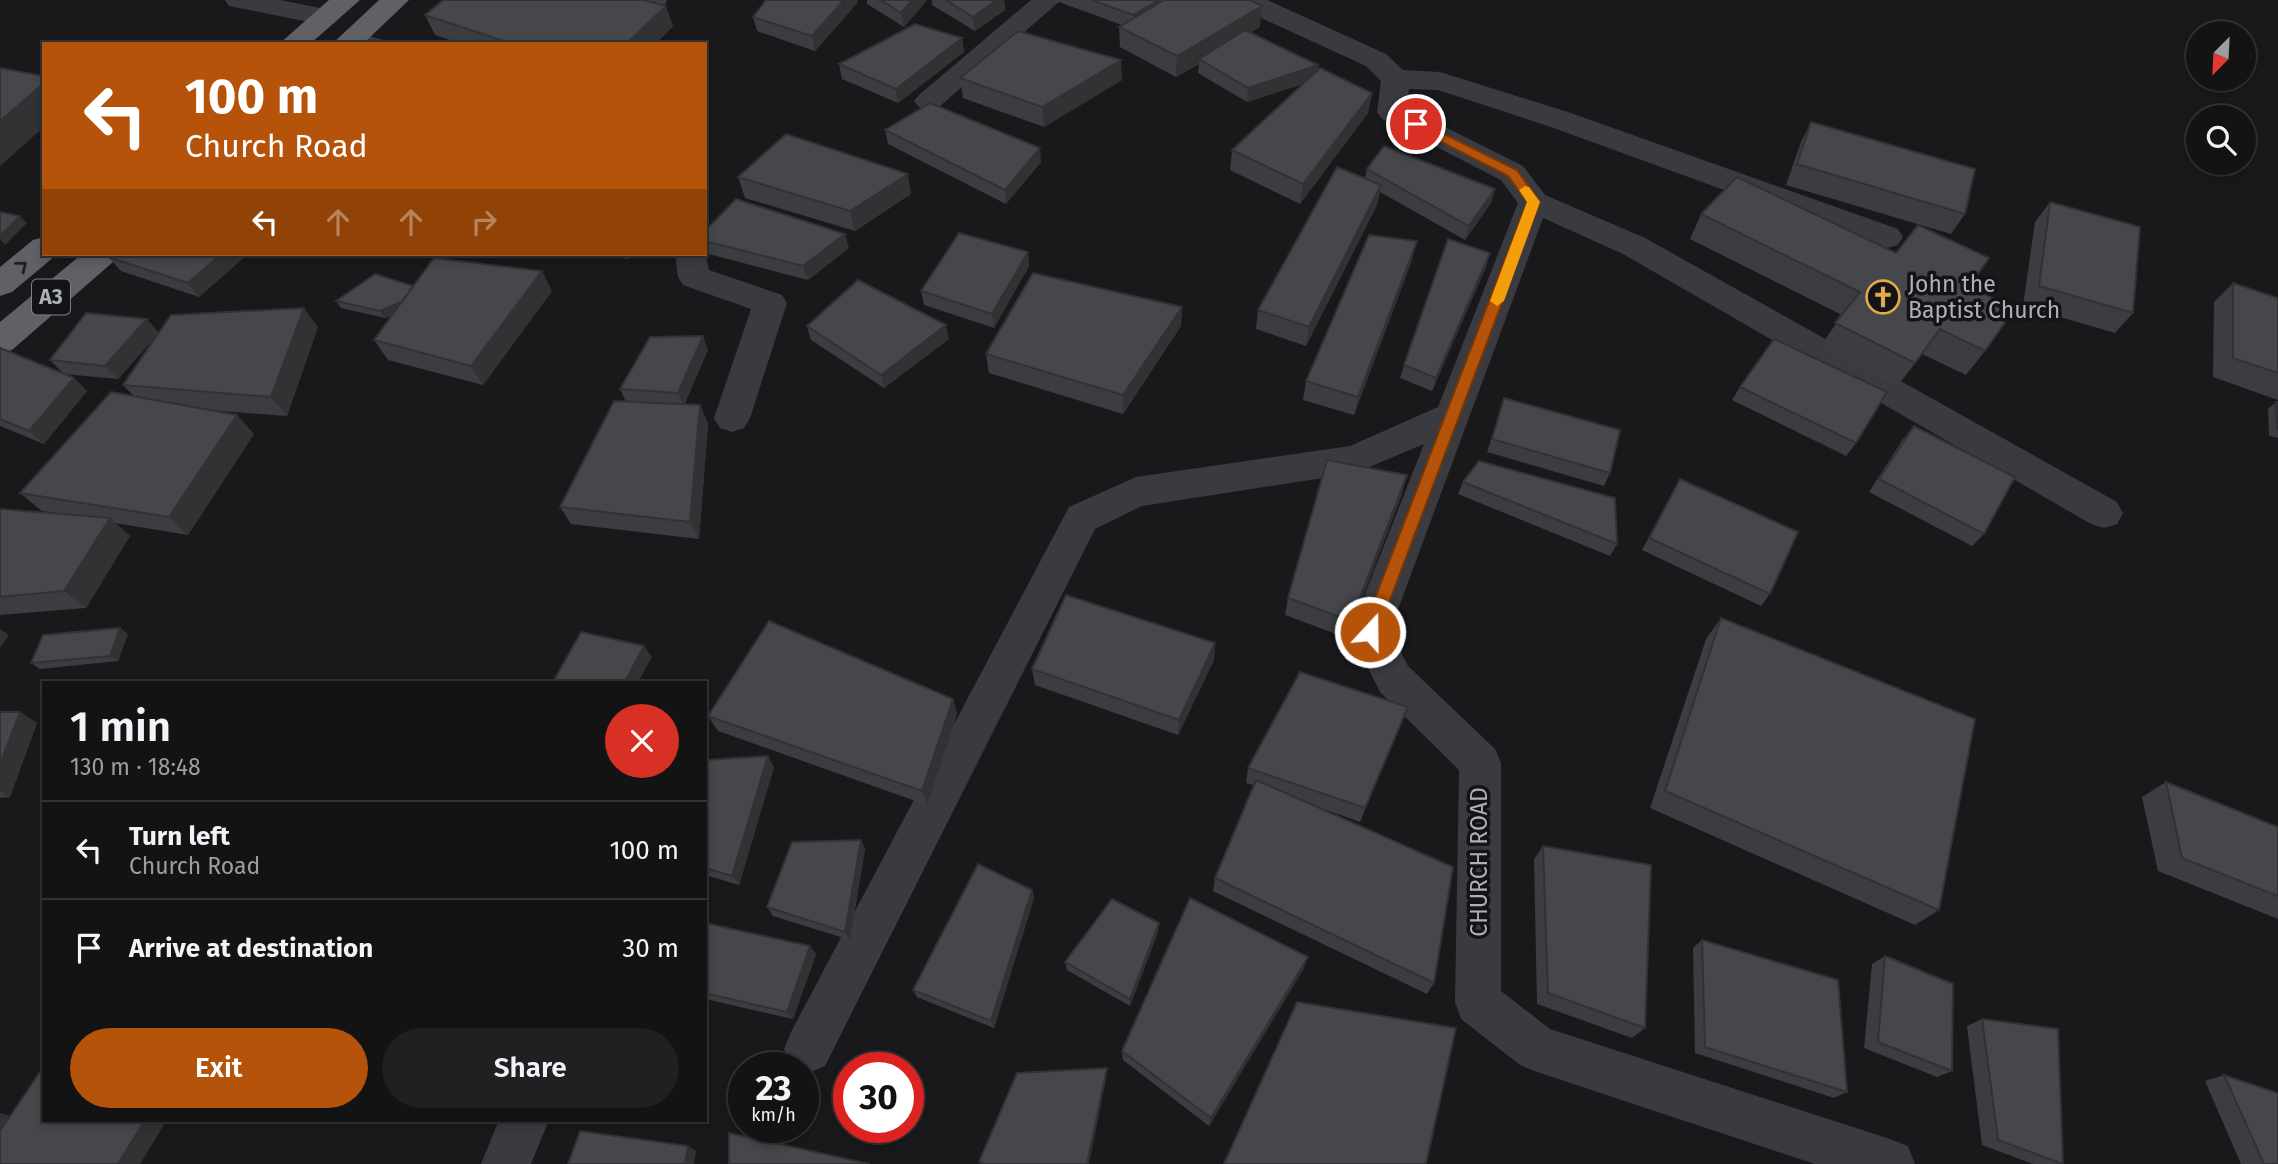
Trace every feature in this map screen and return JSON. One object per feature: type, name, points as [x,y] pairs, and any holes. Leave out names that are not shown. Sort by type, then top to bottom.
[{"type":"highway","points":[[295,42],[346,0]]},
{"type":"highway","points":[[350,40],[395,0]]},
{"type":"highway","name":"A3","points":[[0,284],[42,250]]},
{"type":"highway","name":"A3","points":[[0,341],[100,256]]},
{"type":"street","points":[[239,0],[325,18]]},
{"type":"street","points":[[929,101],[1047,0]]},
{"type":"street","points":[[1245,0],[1386,69],[1440,81],[1558,119],[1887,237]]},
{"type":"street","points":[[1386,69],[1392,112],[1512,173],[1534,202],[1634,246],[2104,513]]},
{"type":"street","name":"CHURCH ROAD","points":[[1534,202],[1370,632],[1394,678],[1480,763],[1478,1002],[1537,1048],[1890,1164]]},
{"type":"street","points":[[691,256],[694,277],[770,303],[732,418]]},
{"type":"street","points":[[808,1049],[1082,518],[1136,492],[1355,459],[1455,415]]},
{"type":"street","points":[[506,1164],[523,1122]]},
{"type":"building","points":[[443,0],[643,0],[666,6],[628,42],[507,42],[425,15]]},
{"type":"building","points":[[766,0],[844,0],[812,36],[753,17]]},
{"type":"building","points":[[881,0],[912,0],[901,13]]},
{"type":"building","points":[[946,0],[997,0],[973,17]]},
{"type":"building","points":[[1092,0],[1159,0],[1133,15]]},
{"type":"building","points":[[1164,0],[1251,0],[1262,6],[1177,56],[1119,27]]},
{"type":"building","points":[[915,24],[962,38],[896,89],[839,64]]},
{"type":"building","points":[[1245,30],[1318,65],[1248,88],[1199,59]]},
{"type":"building","points":[[1018,31],[1121,60],[1042,107],[960,78]]},
{"type":"building","points":[[0,68],[42,76],[42,85],[0,121]]},
{"type":"building","points":[[1320,68],[1372,93],[1303,184],[1232,150]]},
{"type":"building","points":[[930,103],[1040,148],[1005,190],[885,130]]},
{"type":"building","points":[[1811,122],[1975,169],[1965,214],[1797,164]]},
{"type":"building","points":[[786,134],[908,174],[850,211],[738,177]]},
{"type":"building","points":[[1384,146],[1495,189],[1469,226],[1367,169]]},
{"type":"building","points":[[1337,167],[1381,185],[1309,327],[1258,310]]},
{"type":"building","points":[[1737,177],[1896,253],[1918,225],[1989,258],[1969,287],[2015,308],[1985,351],[1940,329],[1915,363],[1835,323],[1860,292],[1701,214]]},
{"type":"building","points":[[736,199],[845,234],[803,266],[707,242],[707,229]]},
{"type":"building","points":[[2050,202],[2140,227],[2133,313],[2039,286]]},
{"type":"building","points":[[0,212],[20,216],[0,236]]},
{"type":"building","points":[[959,233],[1028,252],[992,314],[921,291]]},
{"type":"building","points":[[1369,235],[1417,241],[1358,397],[1306,381]]},
{"type":"building","points":[[1448,239],[1490,253],[1436,378],[1404,365]]},
{"type":"building","points":[[109,256],[219,256],[188,283]]},
{"type":"building","points":[[434,258],[542,271],[471,366],[374,340]]},
{"type":"building","points":[[1033,273],[1182,307],[1123,395],[986,354]]},
{"type":"building","points":[[375,274],[413,286],[403,301],[380,311],[336,301]]},
{"type":"building","points":[[858,280],[946,325],[881,375],[807,326]]},
{"type":"building","points":[[2233,283],[2278,298],[2278,373],[2233,358]]},
{"type":"building","points":[[304,308],[271,397],[123,385],[171,315]]},
{"type":"building","points":[[86,313],[147,319],[105,366],[50,360]]},
{"type":"building","points":[[703,336],[678,393],[620,389],[650,337]]},
{"type":"building","points":[[1774,339],[1887,392],[1856,443],[1740,387]]},
{"type":"building","points":[[0,348],[74,378],[29,431],[0,419]]},
{"type":"building","points":[[111,392],[237,415],[169,517],[20,493]]},
{"type":"building","points":[[1504,398],[1620,430],[1610,473],[1492,439]]},
{"type":"building","points":[[614,401],[700,405],[690,522],[560,507]]},
{"type":"building","points":[[2278,402],[2278,429],[2277,429]]},
{"type":"building","points":[[1914,426],[2015,477],[1984,534],[1879,479]]},
{"type":"building","points":[[1327,460],[1407,475],[1351,621],[1288,598]]},
{"type":"building","points":[[1479,461],[1615,498],[1617,544],[1463,482]]},
{"type":"building","points":[[1680,479],[1798,532],[1770,594],[1649,538]]},
{"type":"building","points":[[0,509],[110,518],[64,591],[0,597]]},
{"type":"building","points":[[1066,595],[1215,643],[1179,720],[1032,669]]},
{"type":"building","points":[[1721,618],[1975,719],[1939,910],[1665,791]]},
{"type":"building","points":[[769,621],[953,699],[922,791],[708,716]]},
{"type":"building","points":[[120,628],[110,656],[31,663],[43,635]]},
{"type":"building","points":[[581,632],[644,646],[626,681],[554,681]]},
{"type":"building","points":[[1300,672],[1408,707],[1365,808],[1248,768]]},
{"type":"building","points":[[0,712],[20,712],[0,764]]},
{"type":"building","points":[[768,756],[732,876],[707,869],[707,760]]},
{"type":"building","points":[[1256,780],[1453,867],[1434,983],[1215,878]]},
{"type":"building","points":[[2166,782],[2278,827],[2278,896],[2182,858]]},
{"type":"building","points":[[861,840],[845,932],[767,907],[792,842]]},
{"type":"building","points":[[1543,846],[1651,865],[1645,1028],[1548,993]]},
{"type":"building","points":[[978,864],[1032,890],[991,1021],[913,990]]},
{"type":"building","points":[[1190,898],[1308,957],[1211,1118],[1122,1051]]},
{"type":"building","points":[[1112,899],[1159,923],[1130,999],[1065,962]]},
{"type":"building","points":[[707,923],[810,946],[787,1012],[707,993]]},
{"type":"building","points":[[1702,940],[1838,980],[1847,1092],[1705,1047]]},
{"type":"building","points":[[1885,956],[1953,984],[1952,1071],[1878,1042]]},
{"type":"building","points":[[1297,1002],[1456,1028],[1426,1164],[1224,1164]]},
{"type":"building","points":[[1982,1019],[2058,1029],[2063,1164],[1998,1140]]},
{"type":"building","points":[[1107,1068],[1087,1164],[979,1162],[1017,1073]]},
{"type":"building","points":[[42,1069],[42,1122],[144,1122],[118,1164],[0,1164],[0,1131]]},
{"type":"building","points":[[2224,1075],[2278,1093],[2278,1164],[2264,1164]]},
{"type":"building","points":[[580,1131],[688,1146],[685,1164],[568,1164]]},
{"type":"building","points":[[729,1143],[774,1143],[870,1164],[729,1164]]},
{"type":"slow traffic","points":[[1497,301],[1534,202],[1525,190]]},
{"type":"place","name":"John the Baptist Church","points":[[1883,297]]},
{"type":"route","points":[[1370,632],[1534,202],[1512,173],[1416,124]]}]
